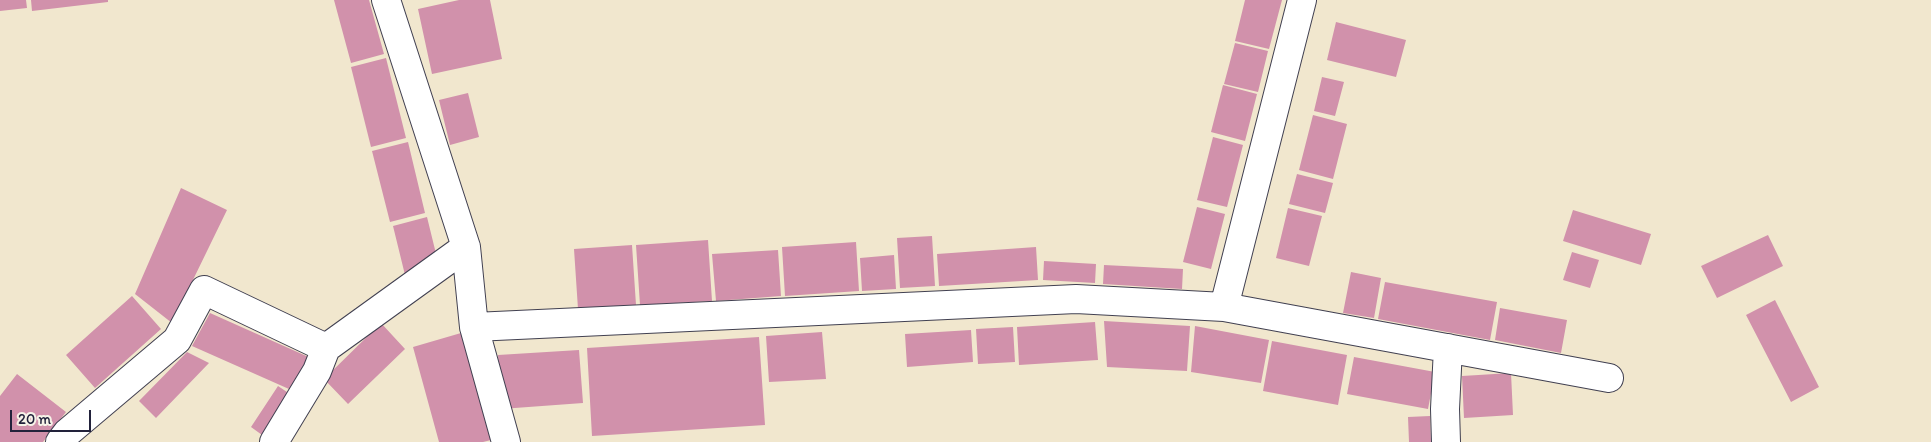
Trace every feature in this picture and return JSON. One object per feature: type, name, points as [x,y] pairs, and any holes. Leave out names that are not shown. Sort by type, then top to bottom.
[{"type":"street","points":[[386,0],[466,247],[474,327],[506,442]]},
{"type":"street","points":[[1224,307],[1302,0]]},
{"type":"street","points":[[274,442],[316,371],[326,348],[466,247]]},
{"type":"street","points":[[60,442],[67,433],[177,340],[204,290],[326,348]]},
{"type":"street","points":[[474,327],[1076,299],[1224,307],[1609,378]]},
{"type":"street","points":[[1446,442],[1445,409],[1448,348]]},
{"type":"building","points":[[0,0],[26,0],[27,8],[0,11]]},
{"type":"building","points":[[31,0],[108,0],[108,2],[32,11]]},
{"type":"building","points":[[334,0],[369,0],[384,54],[351,63]]},
{"type":"building","points":[[459,0],[490,0],[502,59],[432,74],[418,9]]},
{"type":"building","points":[[1245,0],[1282,0],[1269,49],[1235,41]]},
{"type":"building","points":[[1336,22],[1406,40],[1396,77],[1327,60]]},
{"type":"building","points":[[1235,43],[1268,51],[1258,92],[1224,84]]},
{"type":"building","points":[[386,58],[406,138],[371,147],[351,67]]},
{"type":"building","points":[[1322,77],[1344,82],[1335,116],[1314,111]]},
{"type":"building","points":[[1223,85],[1257,94],[1245,141],[1211,132]]},
{"type":"building","points":[[468,93],[479,137],[450,145],[439,100]]},
{"type":"building","points":[[1313,115],[1347,124],[1333,179],[1299,170]]},
{"type":"building","points":[[1213,137],[1243,145],[1227,207],[1197,200]]},
{"type":"building","points":[[408,142],[425,213],[390,222],[372,151]]},
{"type":"building","points":[[1297,174],[1333,183],[1325,213],[1289,204]]},
{"type":"building","points":[[181,188],[227,210],[172,323],[135,294]]},
{"type":"building","points":[[1197,207],[1225,214],[1211,269],[1183,262]]},
{"type":"building","points":[[1288,208],[1322,216],[1309,266],[1276,258]]},
{"type":"building","points":[[1573,210],[1651,234],[1641,265],[1563,241]]},
{"type":"building","points":[[427,217],[439,266],[405,275],[393,226]]},
{"type":"building","points":[[1768,235],[1783,266],[1717,298],[1701,266]]},
{"type":"building","points":[[932,236],[935,286],[900,288],[897,238]]},
{"type":"building","points":[[708,240],[712,301],[640,305],[636,245]]},
{"type":"building","points":[[856,242],[859,291],[785,296],[782,247]]},
{"type":"building","points":[[632,245],[636,305],[578,309],[574,249]]},
{"type":"building","points":[[1036,247],[1038,280],[939,286],[937,254]]},
{"type":"building","points":[[778,250],[781,296],[716,301],[712,254]]},
{"type":"building","points":[[1572,252],[1599,260],[1590,288],[1563,280]]},
{"type":"building","points":[[894,255],[896,289],[862,291],[860,258]]},
{"type":"building","points":[[1044,261],[1096,264],[1095,283],[1043,280]]},
{"type":"building","points":[[1104,265],[1183,269],[1182,289],[1103,284]]},
{"type":"building","points":[[1351,272],[1381,278],[1374,318],[1343,313]]},
{"type":"building","points":[[1385,282],[1497,302],[1490,340],[1378,319]]},
{"type":"building","points":[[132,296],[161,329],[95,388],[66,355]]},
{"type":"building","points":[[1775,300],[1819,387],[1791,402],[1746,315]]},
{"type":"building","points":[[1500,308],[1567,320],[1561,353],[1495,340]]},
{"type":"building","points":[[210,313],[313,359],[298,393],[192,346]]},
{"type":"building","points":[[1104,321],[1190,326],[1187,371],[1107,367]]},
{"type":"building","points":[[1095,322],[1098,360],[1019,365],[1017,327]]},
{"type":"building","points":[[381,323],[405,349],[348,404],[324,379]]},
{"type":"building","points":[[1195,326],[1269,340],[1261,383],[1191,372]]},
{"type":"building","points":[[1013,327],[1015,362],[978,364],[976,329]]},
{"type":"building","points":[[971,330],[973,362],[907,367],[905,334]]},
{"type":"building","points":[[822,332],[826,379],[769,382],[766,336]]},
{"type":"building","points":[[461,333],[491,440],[483,442],[439,442],[413,347]]},
{"type":"building","points":[[759,337],[765,425],[592,436],[587,348]]},
{"type":"building","points":[[1272,341],[1347,355],[1338,405],[1263,391]]},
{"type":"building","points":[[579,350],[583,403],[501,409],[498,355]]},
{"type":"building","points":[[187,352],[209,363],[156,418],[139,401]]},
{"type":"building","points":[[1354,357],[1435,372],[1428,409],[1347,394]]},
{"type":"building","points":[[1511,373],[1513,415],[1464,418],[1462,376]]},
{"type":"building","points":[[17,374],[66,412],[43,442],[0,442],[0,396]]},
{"type":"building","points":[[278,386],[296,398],[269,440],[251,427]]},
{"type":"building","points":[[1430,416],[1431,442],[1409,442],[1408,417]]}]
